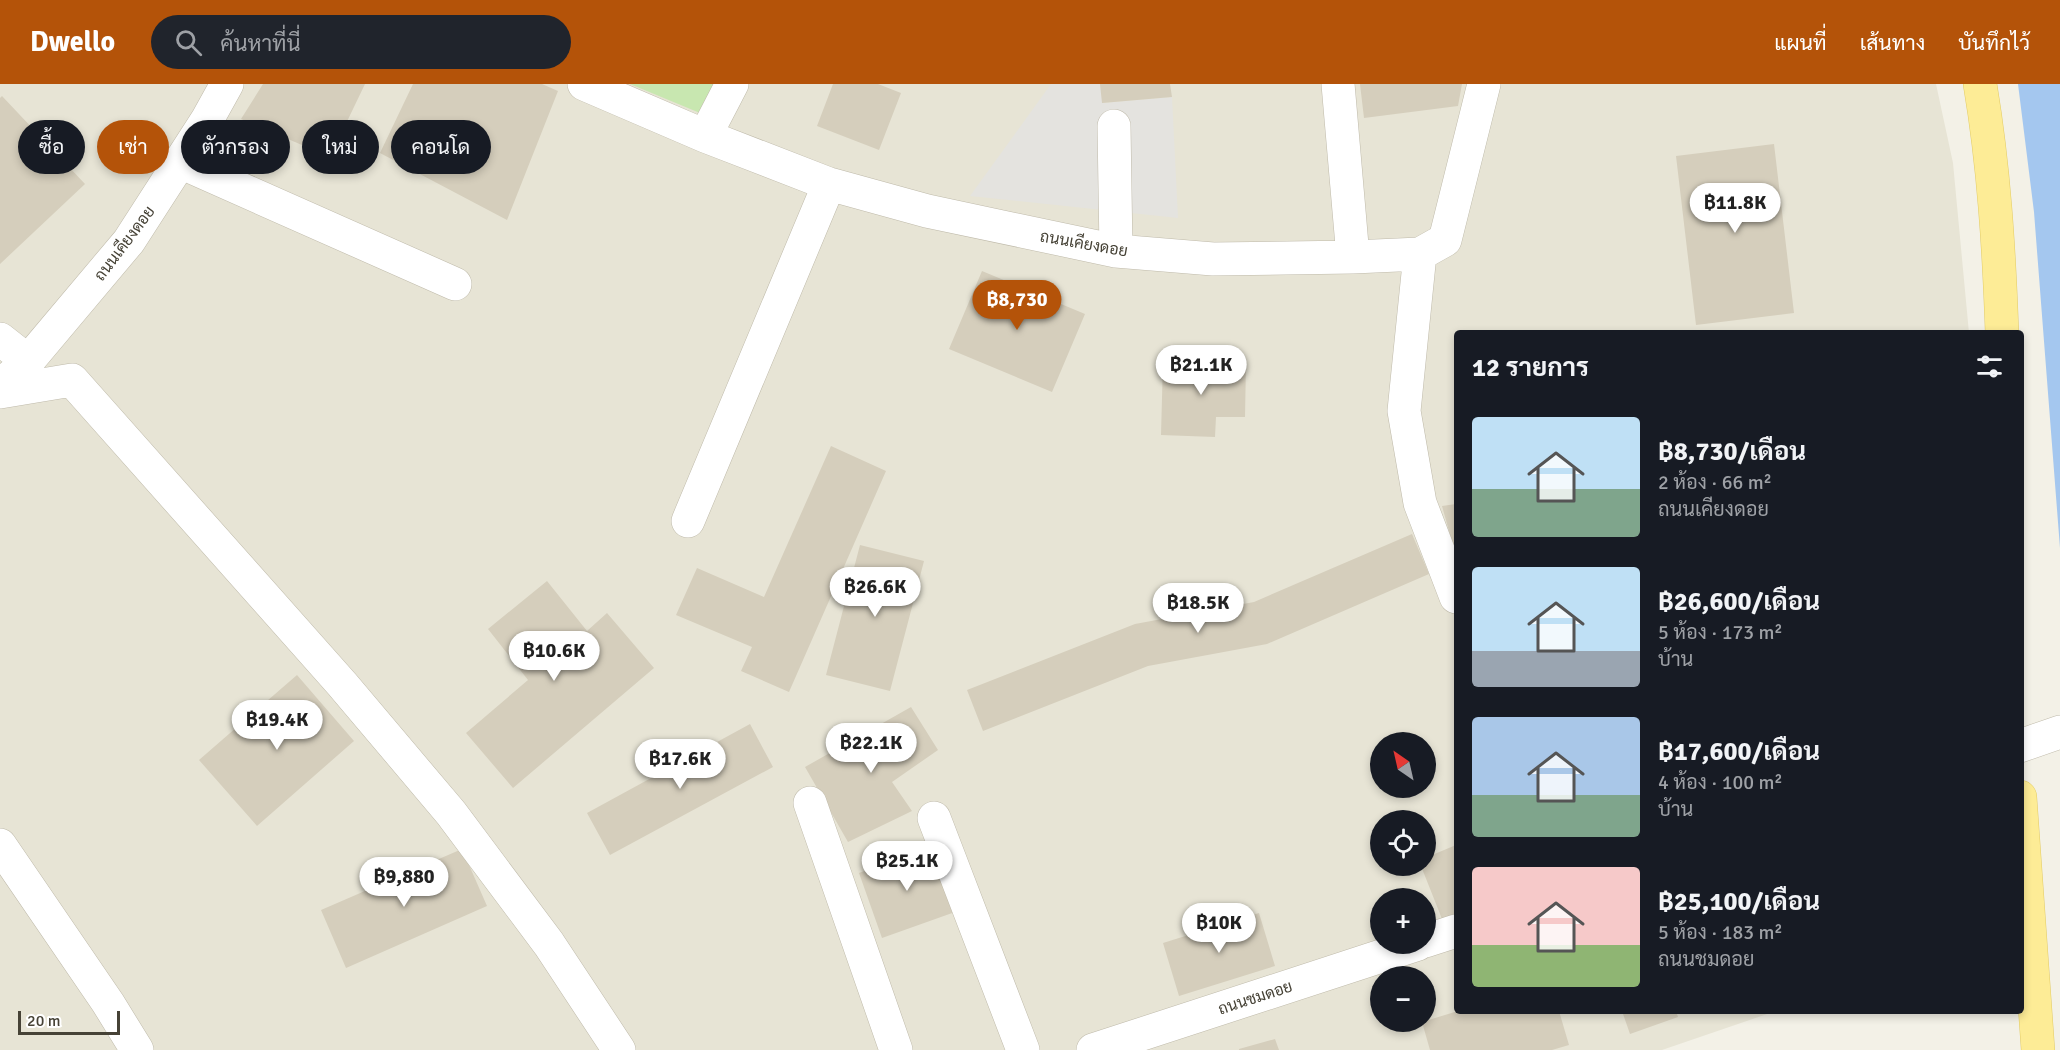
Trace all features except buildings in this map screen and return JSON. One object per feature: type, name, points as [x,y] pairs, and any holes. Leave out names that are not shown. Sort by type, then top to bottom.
[{"type":"main road","points":[[1980,84],[1990,147],[2000,268],[2002,330]]},
{"type":"main road","points":[[2024,853],[2038,1050]]},
{"type":"street","name":"ถนนเคียงดอย","points":[[0,386],[28,361],[129,241],[227,84]]},
{"type":"street","name":"ถนนเคียงดอย","points":[[584,84],[705,136],[830,184],[927,211],[1116,251],[1213,258],[1420,254],[1445,240],[1484,84]]},
{"type":"street","points":[[705,136],[732,84]]},
{"type":"street","points":[[1338,84],[1353,257]]},
{"type":"street","points":[[1114,126],[1116,251]]},
{"type":"street","points":[[180,162],[455,284]]},
{"type":"street","points":[[688,521],[830,184]]},
{"type":"street","points":[[1420,254],[1404,411],[1420,503],[1454,592]]},
{"type":"street","points":[[0,339],[28,361]]},
{"type":"street","points":[[0,392],[72,380],[342,684],[451,813],[549,944],[618,1050]]},
{"type":"street","points":[[2024,745],[2060,732]]},
{"type":"street","points":[[810,803],[896,1050]]},
{"type":"street","points":[[934,818],[1023,1050]]},
{"type":"street","points":[[0,845],[108,1003],[137,1050]]},
{"type":"street","points":[[1436,937],[1454,932]]},
{"type":"street","name":"ถนนชมดอย","points":[[1093,1050],[1387,954]]},
{"type":"shaded area","points":[[0,84],[1936,84],[1953,163],[1969,330],[1454,330],[1454,1014],[1767,1014],[1662,1050],[0,1050]]},
{"type":"shaded area","points":[[1051,84],[1100,84],[1103,103],[1172,97],[1178,218],[970,196]]},
{"type":"green space","points":[[630,84],[715,84],[700,113]]},
{"type":"water","points":[[2018,84],[2060,84],[2060,548],[2034,212]]}]
